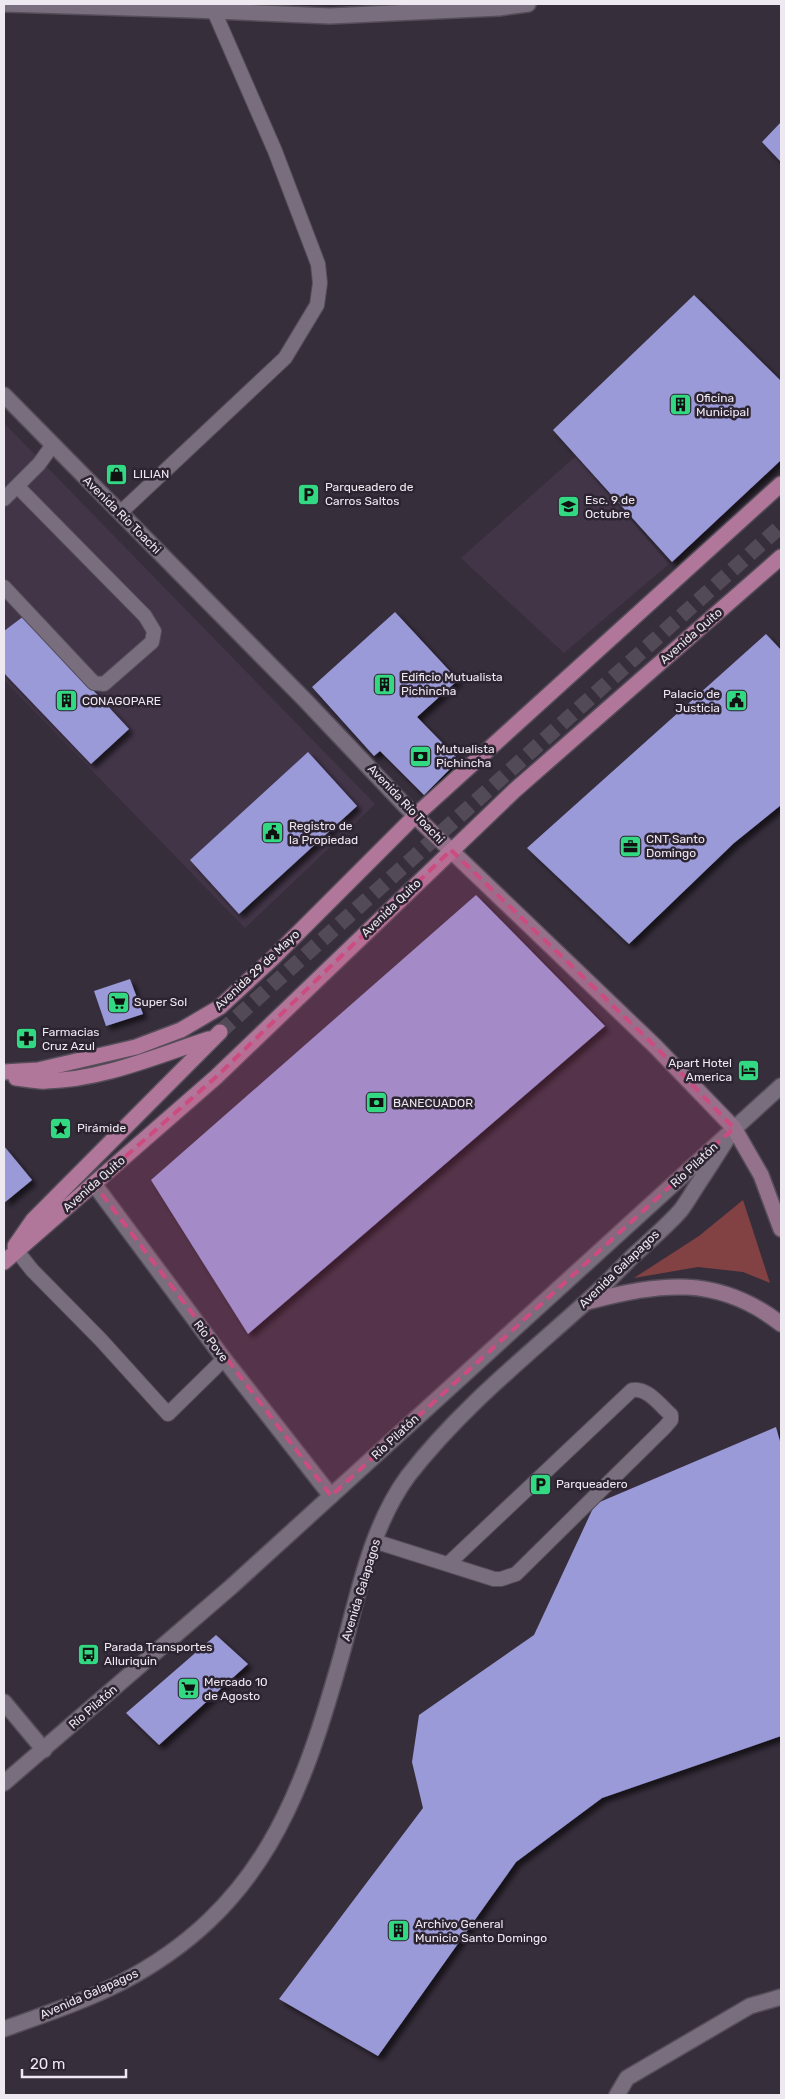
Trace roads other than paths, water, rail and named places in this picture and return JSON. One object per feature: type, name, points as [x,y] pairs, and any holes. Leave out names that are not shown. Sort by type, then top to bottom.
[{"type":"main road","points":[[415,816],[781,484]]},
{"type":"main road","name":"Avenida Quito","points":[[4,1262],[216,1077],[515,790],[781,557]]},
{"type":"main road","name":"Avenida Río Toachi","points":[[415,816],[655,1046],[734,1128],[761,1175],[781,1229]]},
{"type":"main road","name":"Avenida 29 de Mayo","points":[[4,1072],[38,1070],[136,1047],[181,1030],[220,1007],[415,816]]},
{"type":"main road","points":[[4,1077],[45,1082],[78,1079],[112,1071],[216,1035],[33,1220],[4,1262]]},
{"type":"main road","points":[[587,1302],[648,1288],[692,1287],[716,1290],[734,1296],[755,1306],[781,1324]]},
{"type":"street","points":[[5,4],[330,16],[490,8],[528,4]]},
{"type":"street","name":"Avenida Río Toachi","points":[[4,395],[52,446],[121,512],[415,816]]},
{"type":"street","name":"Río Pilatón","points":[[4,1783],[230,1587],[781,1086]]},
{"type":"street","name":"Avenida Galapagos","points":[[4,2029],[119,1983],[148,1967],[201,1929],[241,1887],[264,1855],[286,1814],[303,1775],[340,1660],[374,1541],[382,1521],[402,1486],[428,1452],[456,1422],[527,1353],[587,1302],[682,1209],[734,1128]]},
{"type":"street","name":"Río Pove","points":[[94,1184],[224,1359],[331,1496]]},
{"type":"street","points":[[4,1702],[44,1750]]},
{"type":"street","points":[[617,2095],[628,2078],[636,2073],[750,2006],[781,1997]]},
{"type":"lane","points":[[121,512],[285,358],[317,305],[320,283],[318,264],[275,151],[214,11]]},
{"type":"lane","points":[[4,499],[18,487],[52,446]]},
{"type":"lane","points":[[4,587],[94,683],[104,684],[152,642],[154,631],[145,616],[18,487]]},
{"type":"lane","points":[[17,1251],[32,1270],[101,1340],[168,1414],[224,1359]]},
{"type":"lane","points":[[374,1541],[494,1579],[502,1579],[516,1574],[666,1427],[671,1420],[671,1415],[646,1392],[638,1389],[632,1390],[448,1564]]},
{"type":"tunnel","points":[[220,1032],[781,526]]},
{"type":"place","name":"Oficina Municipal","points":[[680,405]]},
{"type":"place","name":"LILIAN","points":[[117,474]]},
{"type":"place","name":"Parqueadero de Carros Saltos","points":[[309,494]]},
{"type":"place","name":"Esc. 9 de Octubre","points":[[569,507]]},
{"type":"place","name":"Edificio Mutualista Pichincha","points":[[385,684]]},
{"type":"place","name":"CONAGOPARE","points":[[66,701]]},
{"type":"place","name":"Palacio de Justicia","points":[[736,701]]},
{"type":"place","name":"Mutualista Pichincha","points":[[420,756]]},
{"type":"place","name":"Registro de la Propiedad","points":[[273,833]]},
{"type":"place","name":"CNT Santo Domingo","points":[[630,846]]},
{"type":"place","name":"Super Sol","points":[[118,1002]]},
{"type":"place","name":"Farmacias Cruz Azul","points":[[26,1039]]},
{"type":"place","name":"Apart Hotel America","points":[[748,1070]]},
{"type":"place","name":"BANECUADOR","points":[[377,1103]]},
{"type":"place","name":"Pirámide","points":[[61,1128]]},
{"type":"place","name":"Parqueadero","points":[[540,1484]]},
{"type":"place","name":"Parada Transportes Alluriquin","points":[[88,1654]]},
{"type":"place","name":"Mercado 10 de Agosto","points":[[188,1689]]},
{"type":"place","name":"Archivo General Municio Santo Domingo","points":[[399,1931]]}]
